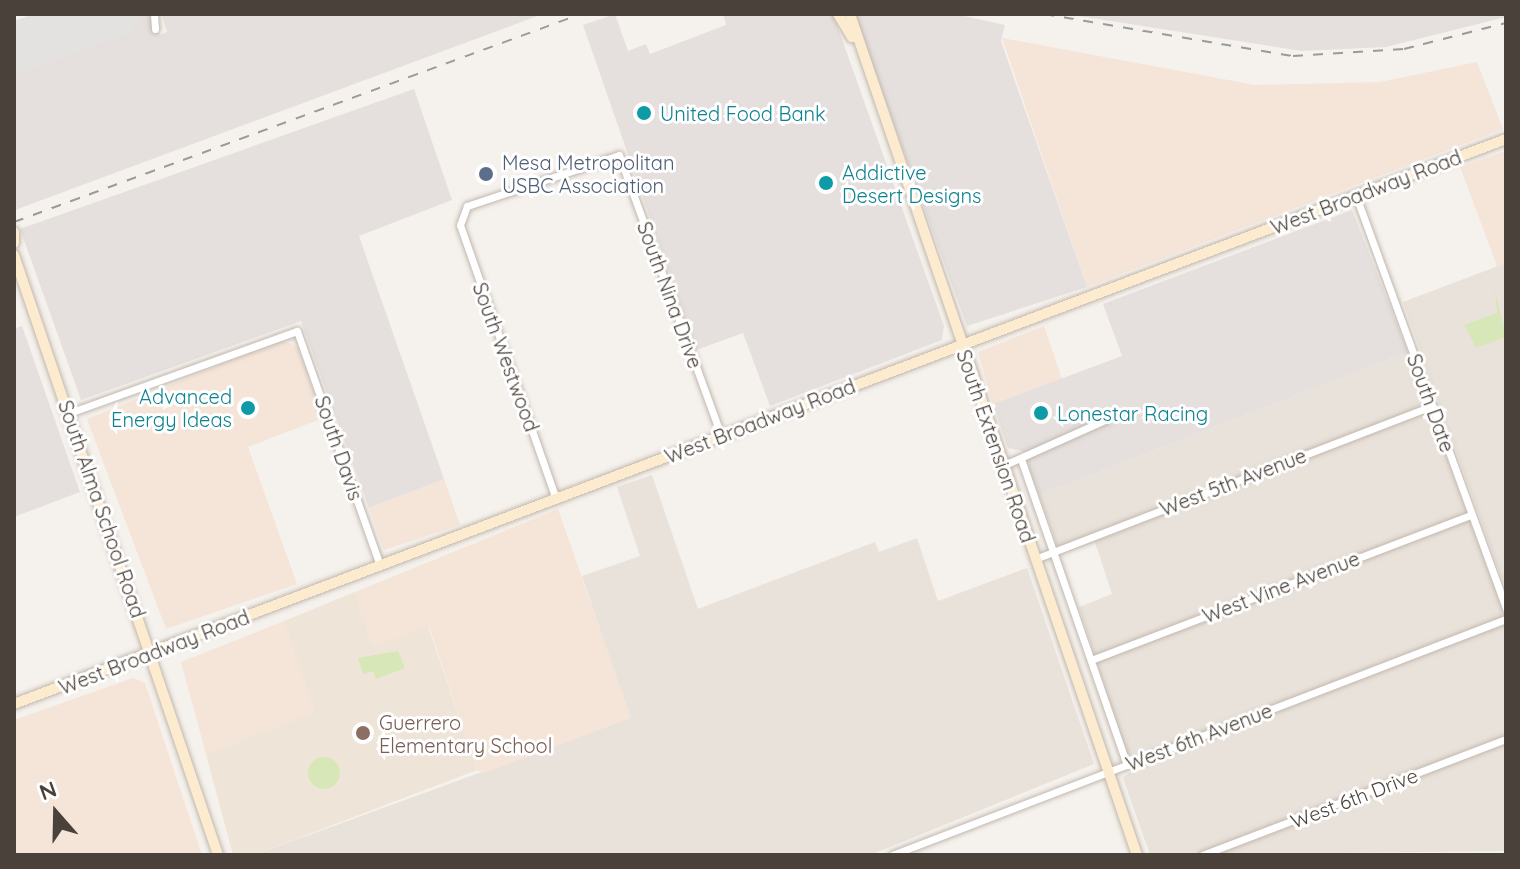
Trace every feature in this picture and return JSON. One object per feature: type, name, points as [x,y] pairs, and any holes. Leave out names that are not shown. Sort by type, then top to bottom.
[{"type":"main road","name":"South Extension Road","points":[[838,14],[852,37],[1137,855]]},
{"type":"main road","name":"South Extension Road","points":[[850,14],[852,37]]},
{"type":"main road","name":"West Broadway Road","points":[[14,704],[1506,139]]},
{"type":"main road","points":[[14,232],[14,243]]},
{"type":"main road","name":"South Alma School Road","points":[[14,255],[153,653],[218,855]]},
{"type":"street","points":[[154,14],[155,29]]},
{"type":"street","name":"South Nina Drive","points":[[460,214],[619,155],[721,436]]},
{"type":"street","name":"South Date","points":[[1356,196],[1506,609]]},
{"type":"street","name":"South Westwood","points":[[460,214],[556,499]]},
{"type":"street","name":"South Davis","points":[[69,413],[297,331],[380,566]]},
{"type":"street","name":"West 5th Avenue","points":[[1034,559],[1432,406]]},
{"type":"street","points":[[1002,466],[1107,419]]},
{"type":"street","name":"South Extension Road","points":[[1021,459],[1127,765]]},
{"type":"street","name":"West Vine Avenue","points":[[1091,660],[1471,515]]},
{"type":"street","name":"West 6th Avenue","points":[[892,855],[1506,619]]},
{"type":"street","name":"West 6th Drive","points":[[1202,855],[1506,739]]},
{"type":"shaded area","points":[[34,14],[152,14],[160,35],[167,32],[162,14],[543,14],[15,210],[14,21]]},
{"type":"shaded area","points":[[36,14],[144,14],[127,34],[15,75],[14,88],[14,22]]},
{"type":"shaded area","points":[[615,14],[628,51],[646,44],[650,54],[726,25],[723,14],[833,14],[944,326],[942,340],[770,406],[743,333],[696,350],[583,25]]},
{"type":"shaded area","points":[[854,14],[955,14],[1005,25],[1001,41],[1087,287],[967,326]]},
{"type":"shaded area","points":[[1066,14],[1506,14],[1506,17],[1386,47],[1302,51]]},
{"type":"shaded area","points":[[1002,38],[1255,85],[1380,82],[1477,62],[1503,129],[1087,287]]},
{"type":"shaded area","points":[[414,89],[452,200],[359,236],[444,479],[369,508],[301,321],[81,400],[20,229]]},
{"type":"shaded area","points":[[1506,151],[1506,263],[1497,266],[1460,167]]},
{"type":"shaded area","points":[[1352,210],[1408,352],[1039,495],[1023,451],[1008,448],[993,404],[1122,356],[1103,304]]},
{"type":"shaded area","points":[[1506,263],[1506,590],[1403,302]]},
{"type":"shaded area","points":[[22,326],[80,492],[14,517],[14,329]]},
{"type":"shaded area","points":[[1044,326],[1062,379],[993,404],[978,352]]},
{"type":"shaded area","points":[[281,340],[298,347],[323,418],[248,447],[297,584],[166,629],[87,419]]},
{"type":"shaded area","points":[[1408,352],[1506,618],[1506,851],[1150,855],[1123,778],[1132,770],[1079,607],[1112,594],[1095,542],[1060,554],[1039,495]]},
{"type":"shaded area","points":[[652,475],[698,609],[875,542],[879,552],[917,538],[938,601],[1027,568],[1094,764],[870,855],[254,855],[630,718],[582,576],[640,556],[617,487]]},
{"type":"shaded area","points":[[444,479],[460,525],[384,550],[369,508]]},
{"type":"shaded area","points":[[558,509],[631,718],[484,773],[477,770],[429,626],[373,646],[355,592]]},
{"type":"shaded area","name":"Guerrero Elementary School","points":[[355,592],[373,646],[428,626],[477,770],[254,855],[233,855],[206,754],[315,712],[284,621]]},
{"type":"shaded area","points":[[284,621],[316,712],[206,754],[181,662]]},
{"type":"shaded area","points":[[133,678],[145,683],[202,855],[14,855],[14,720]]},
{"type":"green space","points":[[1495,290],[1506,337],[1476,348],[1464,325],[1497,313]]},
{"type":"green space","points":[[398,651],[405,668],[376,679],[373,671],[363,674],[358,658]]},
{"type":"green space","points":[[324,757],[335,762],[340,773],[335,784],[324,789],[313,784],[308,773],[313,762]]},
{"type":"railway","points":[[14,222],[581,14]]},
{"type":"railway","points":[[1044,14],[1293,56],[1404,49],[1506,23]]},
{"type":"place","name":"United Food Bank","points":[[644,113]]},
{"type":"place","name":"Mesa Metropolitan USBC Association","points":[[486,174]]},
{"type":"place","name":"Addictive Desert Designs","points":[[826,183]]},
{"type":"place","name":"Advanced Energy Ideas","points":[[248,408]]},
{"type":"place","name":"Lonestar Racing","points":[[1041,413]]},
{"type":"place","name":"Guerrero Elementary School","points":[[363,733]]}]
